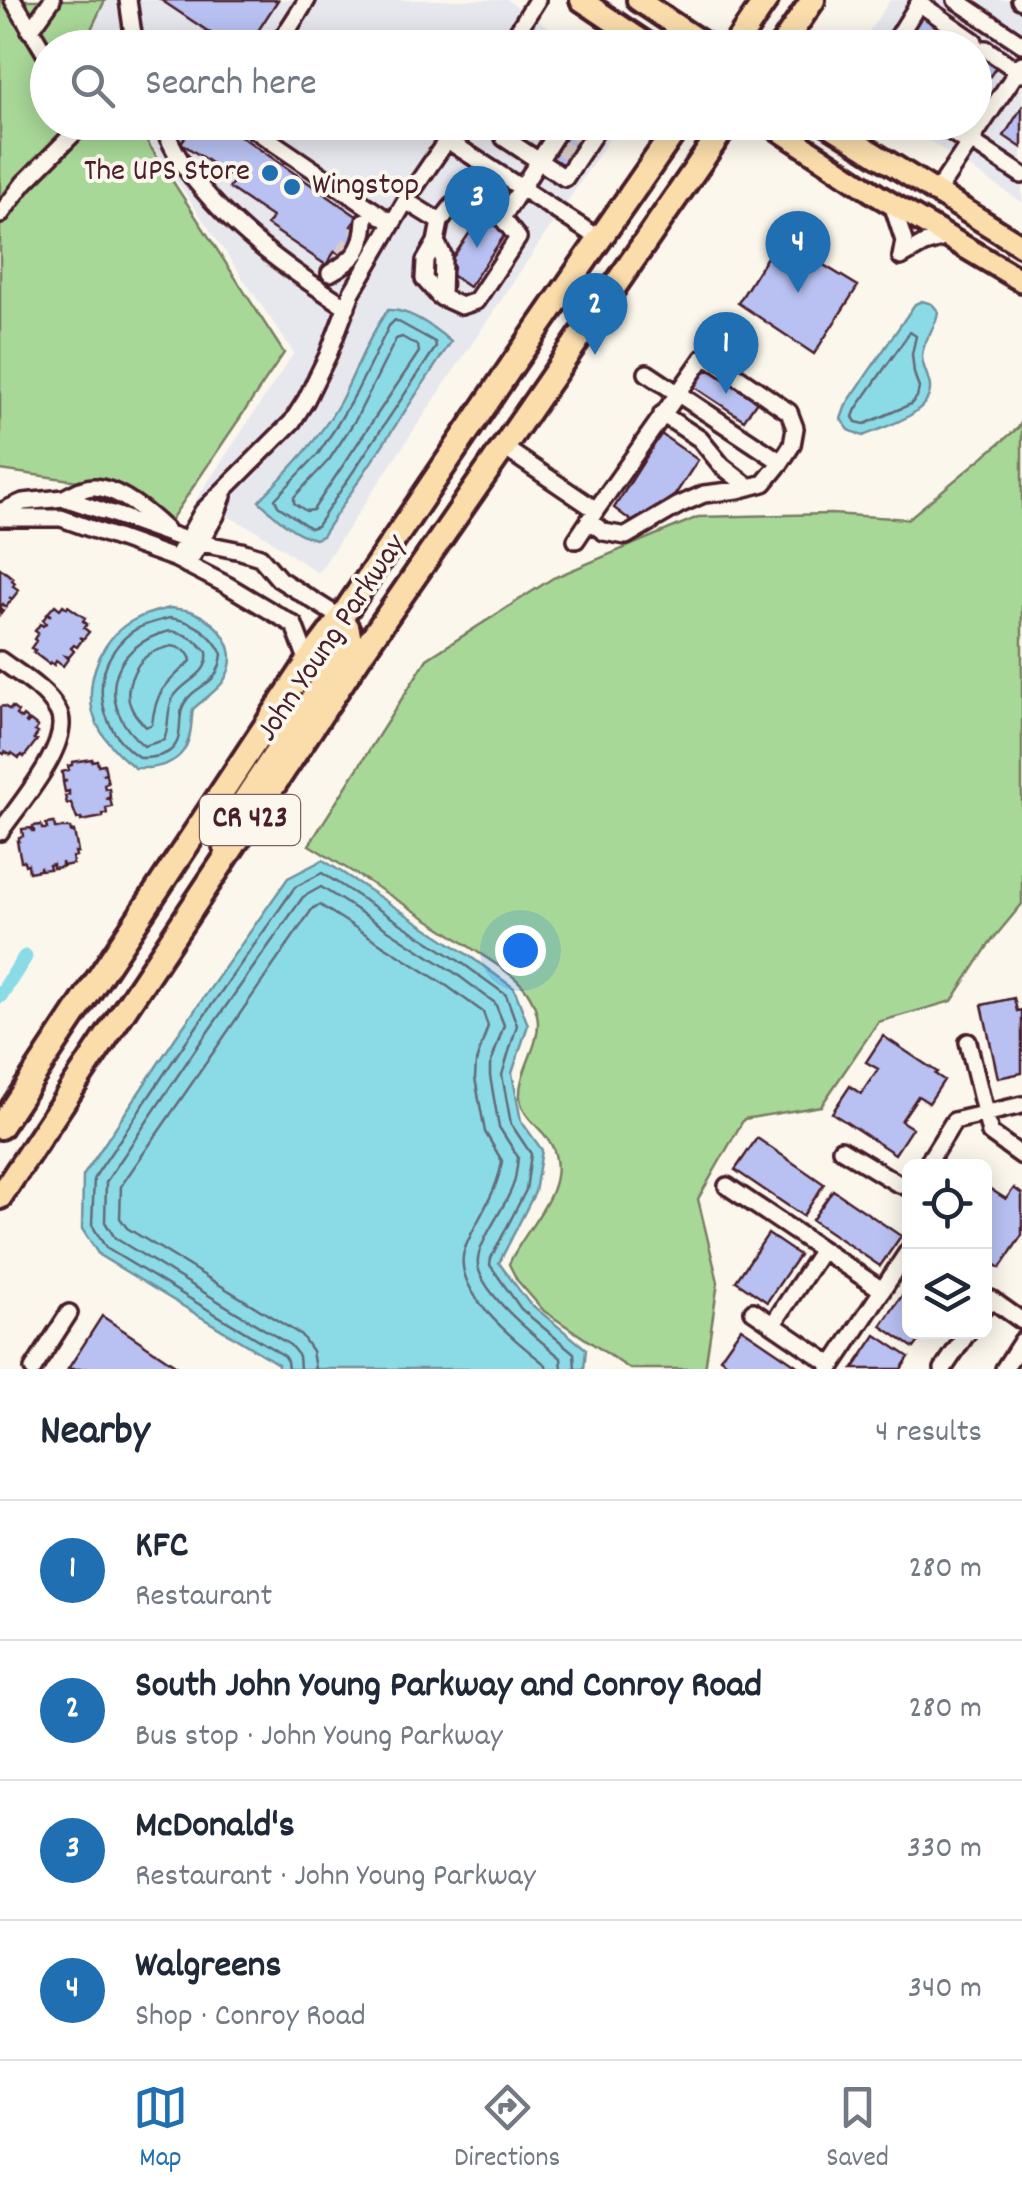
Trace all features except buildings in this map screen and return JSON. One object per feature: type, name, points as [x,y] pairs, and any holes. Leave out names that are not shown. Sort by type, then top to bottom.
[{"type":"highway","points":[[745,30],[766,0]]},
{"type":"highway","points":[[792,30],[813,0]]},
{"type":"highway","name":"John Young Parkway","points":[[0,1127],[308,662],[669,140]]},
{"type":"highway","name":"John Young Parkway","points":[[0,1197],[363,650],[716,140]]},
{"type":"highway","points":[[363,650],[356,616],[380,562]]},
{"type":"highway","points":[[219,867],[232,819],[350,642],[342,618]]},
{"type":"main road","points":[[581,0],[626,30]]},
{"type":"main road","points":[[638,0],[683,30]]},
{"type":"main road","points":[[794,140],[1022,281]]},
{"type":"main road","points":[[852,140],[1022,246]]},
{"type":"street","points":[[13,0],[30,32]]},
{"type":"street","points":[[31,30],[52,0]]},
{"type":"street","points":[[128,0],[132,30]]},
{"type":"street","points":[[288,30],[307,0]]},
{"type":"street","points":[[518,30],[537,0]]},
{"type":"street","points":[[956,0],[1022,44]]},
{"type":"street","points":[[902,30],[918,3],[958,30]]},
{"type":"street","points":[[992,52],[1020,70],[992,110]]},
{"type":"street","points":[[0,215],[24,183],[67,140]]},
{"type":"street","points":[[169,140],[183,166],[246,236],[347,306]]},
{"type":"street","points":[[265,140],[365,221],[392,224]]},
{"type":"street","points":[[182,562],[186,539],[216,515],[226,488],[292,422],[306,400],[352,292],[447,140],[600,239]]},
{"type":"street","points":[[507,140],[565,178],[565,150],[573,140]]},
{"type":"street","points":[[502,218],[539,161],[565,150],[573,140]]},
{"type":"street","points":[[967,140],[1022,175]]},
{"type":"street","points":[[936,193],[970,142]]},
{"type":"street","points":[[461,195],[502,218],[518,238],[476,301],[461,306],[442,298],[424,279],[425,261],[436,242],[440,222],[461,195]]},
{"type":"street","points":[[406,201],[440,222]]},
{"type":"street","points":[[892,204],[904,241],[901,257],[946,237]]},
{"type":"street","points":[[330,274],[350,262],[364,242],[365,221]]},
{"type":"street","points":[[320,290],[342,255]]},
{"type":"street","points":[[503,447],[592,516],[604,532],[626,536],[704,494],[764,483],[792,445],[794,428],[788,412],[718,363],[703,358],[662,414],[592,516],[576,540]]},
{"type":"street","points":[[647,373],[781,462]]},
{"type":"street","points":[[662,414],[700,439],[722,466],[750,487]]},
{"type":"street","points":[[71,500],[84,488],[96,487],[137,506],[186,539]]},
{"type":"street","points":[[71,500],[76,523]]},
{"type":"street","points":[[0,515],[23,502],[71,500],[186,539],[241,551],[260,557],[279,578],[342,618]]},
{"type":"street","points":[[0,515],[61,518],[182,562],[294,625],[308,662]]},
{"type":"street","points":[[0,660],[48,697],[62,721],[60,738],[49,760],[0,832]]},
{"type":"street","points":[[968,1042],[990,1134],[1022,1156]]},
{"type":"street","points":[[930,1159],[954,1121],[1022,1104]]},
{"type":"street","points":[[841,1149],[902,1185]]},
{"type":"street","points":[[727,1186],[882,1290]]},
{"type":"street","points":[[772,1324],[822,1250]]},
{"type":"street","points":[[753,1311],[831,1367],[902,1260]]},
{"type":"street","points":[[992,1299],[1022,1322]]},
{"type":"street","points":[[32,1369],[69,1313]]},
{"type":"street","points":[[943,1369],[963,1339]]},
{"type":"street","points":[[1004,1369],[1022,1341]]},
{"type":"shaded area","points":[[105,0],[507,0],[553,30],[91,30]]},
{"type":"shaded area","points":[[890,0],[1022,0],[1022,202],[928,140],[992,140],[992,30],[870,30]]},
{"type":"shaded area","points":[[149,140],[609,140],[318,573],[257,531],[196,500],[294,353]]},
{"type":"green space","points":[[0,0],[105,0],[91,30],[30,30],[30,140],[146,140],[284,353],[170,521],[92,483],[0,470]]},
{"type":"green space","points":[[1022,421],[1022,904],[989,944],[952,1001],[878,1022],[821,1106],[744,1119],[698,1199],[718,1282],[705,1369],[630,1369],[544,1311],[517,1280],[509,1264],[556,1179],[553,1148],[525,1113],[520,1098],[538,1024],[530,996],[500,967],[309,845],[427,659],[553,578],[698,517],[831,514],[908,519]]},
{"type":"water","points":[[922,301],[938,311],[922,356],[929,396],[915,412],[894,424],[863,436],[849,430],[841,419],[846,405],[915,304]]},
{"type":"water","points":[[388,310],[413,316],[451,342],[322,536],[307,537],[259,501],[322,430]]},
{"type":"water","points":[[170,608],[193,612],[221,632],[230,650],[229,671],[220,686],[193,709],[189,737],[180,755],[160,766],[135,768],[114,749],[98,726],[91,698],[92,683],[102,653],[120,629],[141,616]]},
{"type":"water","points":[[323,860],[514,988],[528,1025],[512,1073],[521,1121],[542,1150],[535,1192],[499,1263],[528,1302],[586,1349],[584,1369],[278,1369],[278,1364],[99,1255],[82,1229],[83,1176],[288,878]]},
{"type":"waterway","points":[[0,996],[25,957]]},
{"type":"tunnel","points":[[559,146],[572,154]]},
{"type":"tunnel","points":[[342,255],[358,231]]},
{"type":"place","name":"The UPS Store","points":[[270,173]]},
{"type":"place","name":"Wingstop","points":[[292,187]]},
{"type":"place","name":"McDonald's","points":[[477,248]]},
{"type":"place","name":"Walgreens","points":[[798,293]]},
{"type":"place","name":"South John Young Parkway and Conroy Road","points":[[595,355]]},
{"type":"place","name":"KFC","points":[[726,394]]}]
